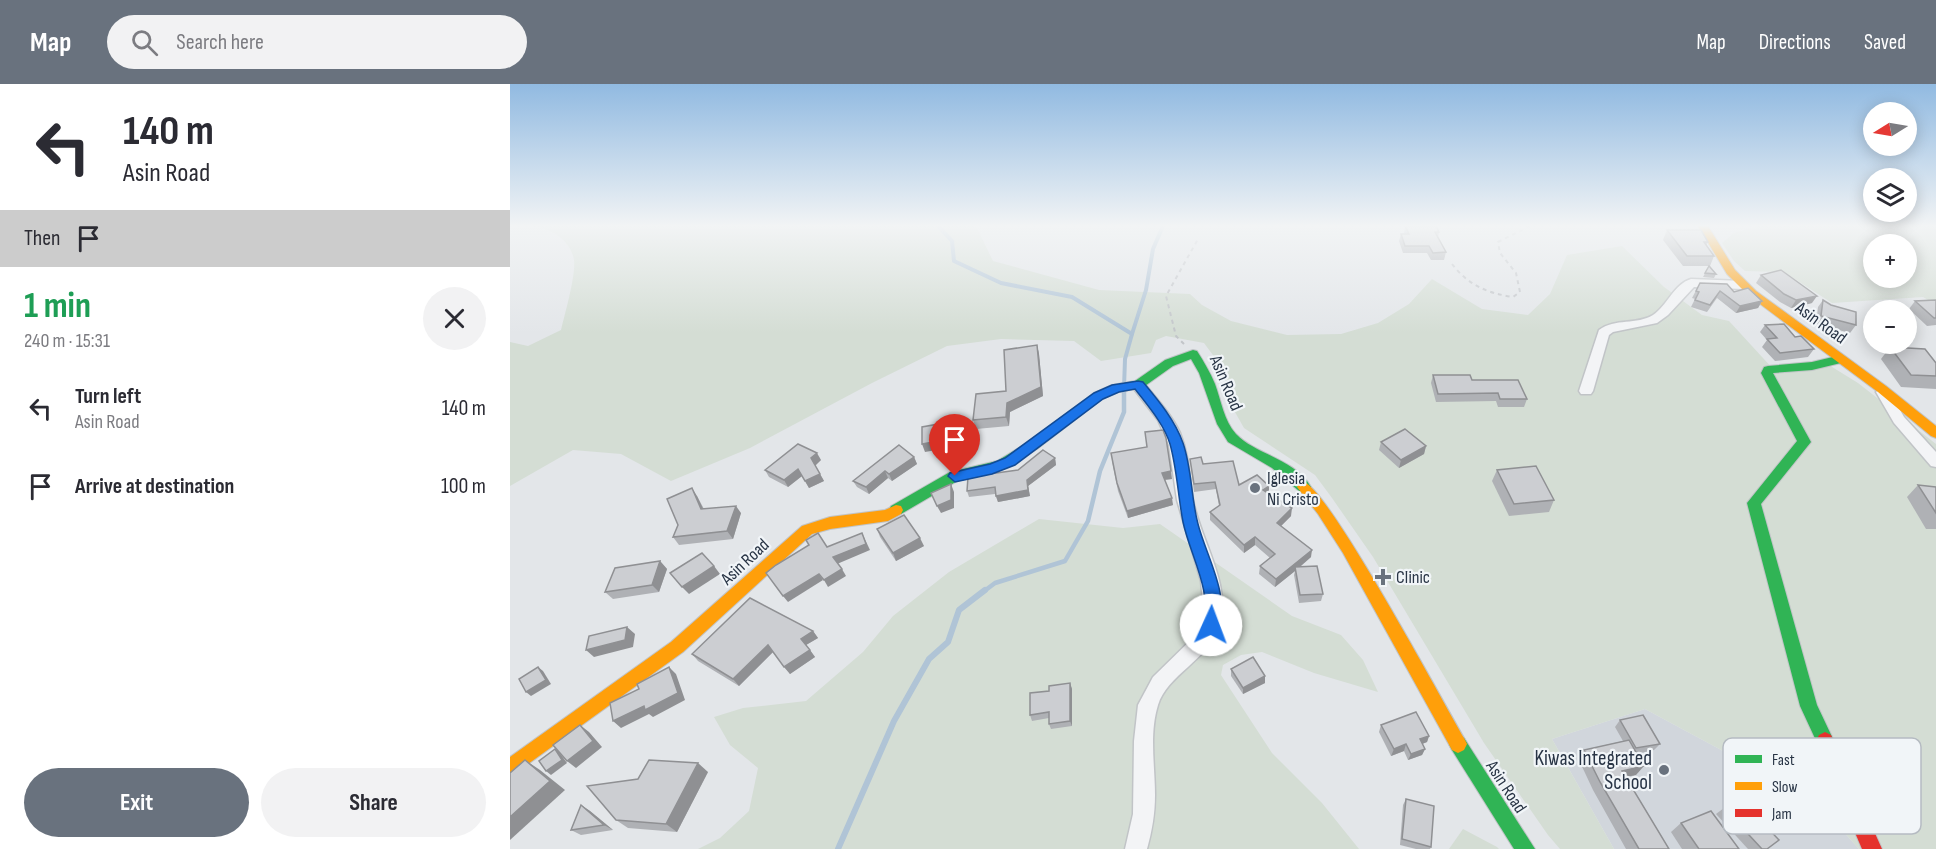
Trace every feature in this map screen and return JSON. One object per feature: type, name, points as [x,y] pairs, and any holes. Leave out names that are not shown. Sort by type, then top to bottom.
[{"type":"main road","name":"Asin Road","points":[[1725,262],[1743,285],[1882,389],[1936,433]]},
{"type":"main road","name":"Asin Road","points":[[510,768],[677,647],[807,530],[830,523],[888,515],[955,476],[1001,465],[1032,446],[1098,396],[1128,386],[1169,363],[1193,354],[1203,366],[1228,433],[1236,441],[1297,479],[1340,536],[1473,770],[1525,849]]},
{"type":"main road","points":[[1823,738],[1809,706],[1754,503],[1804,442],[1773,388],[1768,370],[1812,366],[1840,359]]},
{"type":"main road","points":[[1865,834],[1872,849]]},
{"type":"street","points":[[1586,391],[1603,333],[1609,327],[1652,321],[1691,283],[1743,285]]},
{"type":"street","points":[[1128,386],[1160,412],[1176,443],[1185,501],[1210,585],[1214,616],[1205,639],[1192,655],[1162,681],[1149,702],[1145,735],[1144,818],[1136,849]]},
{"type":"street","points":[[1882,389],[1899,420],[1936,462]]},
{"type":"path","points":[[1185,262],[1166,296],[1176,336],[1193,354]]},
{"type":"path","points":[[1452,264],[1463,280],[1492,295],[1513,297],[1520,292],[1516,273],[1507,262]]},
{"type":"shaded area","points":[[574,262],[996,262],[1099,290],[1190,294],[1202,305],[1231,321],[1287,335],[1341,334],[1378,323],[1409,304],[1432,279],[1482,309],[1528,315],[1550,294],[1564,262],[1638,262],[1664,287],[1702,315],[1729,321],[1774,370],[1824,362],[1858,383],[1936,444],[1936,849],[1859,849],[1846,834],[1921,834],[1921,738],[1723,738],[1723,751],[1645,709],[1552,739],[1614,849],[1560,849],[1484,743],[1373,557],[1315,475],[1244,428],[1231,405],[1221,366],[1204,343],[1166,336],[1156,340],[1151,353],[1101,361],[1074,341],[1001,339],[947,346],[750,448],[671,481],[621,454],[573,450],[510,486],[510,342],[528,346],[561,330]]},
{"type":"shaded area","points":[[1735,262],[1863,262],[1863,288],[1917,288],[1917,262],[1936,262],[1936,305],[1923,297],[1832,303],[1784,272],[1745,271]]},
{"type":"shaded area","points":[[1039,519],[1123,528],[1160,524],[1292,616],[1341,635],[1363,660],[1378,692],[1314,673],[1262,652],[1241,655],[1223,665],[1221,675],[1272,753],[1322,803],[1359,849],[698,849],[720,838],[749,811],[758,768],[730,745],[714,717],[743,708],[806,701],[863,652],[893,616],[949,572]]},
{"type":"shaded area","name":"Kiwas Integrated School","points":[[1645,709],[1723,751],[1723,834],[1846,834],[1859,849],[1614,849],[1552,739]]},
{"type":"shaded area","points":[[1463,829],[1497,847],[1499,849],[1449,849]]},
{"type":"building","points":[[1709,266],[1716,274],[1705,273]]},
{"type":"building","points":[[1781,270],[1817,296],[1796,300],[1784,294],[1761,275]]},
{"type":"building","points":[[1700,283],[1727,284],[1734,292],[1748,288],[1762,301],[1740,306],[1720,291],[1710,305],[1695,300]]},
{"type":"building","points":[[1823,300],[1831,305],[1856,312],[1856,325],[1821,316]]},
{"type":"building","points":[[1936,300],[1936,318],[1917,303],[1917,301]]},
{"type":"building","points":[[1784,324],[1795,337],[1801,336],[1814,349],[1780,353],[1767,339],[1777,338],[1765,325]]},
{"type":"building","points":[[1037,345],[1041,387],[1007,403],[1006,417],[973,420],[976,394],[1006,391],[1004,350]]},
{"type":"building","points":[[1917,349],[1925,349],[1936,363],[1936,376],[1911,375],[1895,354],[1917,354]]},
{"type":"building","points":[[1433,375],[1470,375],[1472,380],[1518,380],[1527,399],[1500,399],[1498,393],[1438,394]]},
{"type":"building","points":[[950,422],[950,439],[922,444],[922,427]]},
{"type":"building","points":[[1405,429],[1426,446],[1401,460],[1381,442]]},
{"type":"building","points":[[1163,430],[1171,471],[1162,473],[1172,498],[1127,511],[1117,483],[1111,453],[1147,447],[1145,432]]},
{"type":"building","points":[[798,444],[817,453],[811,458],[820,474],[805,481],[798,469],[784,480],[765,470]]},
{"type":"building","points":[[899,445],[914,457],[889,474],[885,471],[866,487],[853,481]]},
{"type":"building","points":[[1043,450],[1055,458],[1027,480],[1028,490],[996,496],[995,487],[967,491],[968,477],[1018,470]]},
{"type":"building","points":[[1201,457],[1203,464],[1233,461],[1239,485],[1257,475],[1269,486],[1263,490],[1292,508],[1277,523],[1312,550],[1276,579],[1260,566],[1275,554],[1255,537],[1244,545],[1210,512],[1220,505],[1215,482],[1194,484],[1190,459]]},
{"type":"building","points":[[1536,466],[1554,500],[1514,504],[1497,470]]},
{"type":"building","points":[[951,484],[951,500],[937,506],[931,493]]},
{"type":"building","points":[[1918,485],[1936,487],[1936,513]]},
{"type":"building","points":[[692,488],[701,509],[736,506],[727,531],[673,537],[678,525],[667,499]]},
{"type":"building","points":[[904,515],[920,538],[893,553],[877,529]]},
{"type":"building","points":[[818,533],[827,547],[862,533],[866,544],[833,557],[842,569],[824,580],[819,574],[783,596],[766,573],[809,545],[806,540]]},
{"type":"building","points":[[702,553],[714,566],[682,587],[670,573]]},
{"type":"building","points":[[660,561],[652,585],[605,592],[615,568]]},
{"type":"building","points":[[1317,566],[1323,594],[1300,595],[1295,567]]},
{"type":"building","points":[[750,598],[813,631],[801,639],[810,650],[784,667],[768,645],[733,679],[692,654]]},
{"type":"building","points":[[627,627],[625,640],[586,650],[589,636]]},
{"type":"building","points":[[1253,657],[1265,676],[1243,688],[1231,669]]},
{"type":"building","points":[[538,667],[546,680],[526,692],[519,679]]},
{"type":"building","points":[[669,667],[678,693],[645,710],[644,706],[613,721],[610,703],[639,689],[637,684]]},
{"type":"building","points":[[1070,683],[1070,721],[1049,724],[1049,712],[1030,715],[1030,693],[1049,691],[1049,686]]},
{"type":"building","points":[[1416,712],[1429,736],[1420,739],[1425,749],[1411,754],[1406,744],[1394,749],[1381,725]]},
{"type":"building","points":[[1643,715],[1660,744],[1636,748],[1620,720]]},
{"type":"building","points":[[580,725],[593,741],[567,761],[553,745]]},
{"type":"building","points":[[1629,740],[1644,766],[1622,771],[1669,849],[1639,849],[1584,750]]},
{"type":"building","points":[[555,749],[562,760],[546,771],[539,761]]},
{"type":"building","points":[[525,760],[550,781],[510,817],[510,773]]},
{"type":"building","points":[[649,760],[698,763],[666,824],[616,820],[587,786],[638,779]]},
{"type":"building","points":[[1406,799],[1434,806],[1431,847],[1402,839]]},
{"type":"building","points":[[581,805],[604,825],[571,830]]},
{"type":"building","points":[[1711,811],[1723,827],[1723,834],[1728,834],[1739,849],[1699,849],[1681,823]]},
{"type":"building","points":[[1748,834],[1773,834],[1779,840],[1767,849],[1762,849]]},
{"type":"waterway","points":[[955,262],[1001,283],[1072,297],[1132,334]]},
{"type":"waterway","points":[[1132,334],[1146,290],[1151,262]]},
{"type":"waterway","points":[[1124,388],[1125,359],[1132,334]]},
{"type":"waterway","points":[[983,592],[995,583],[1065,561],[1088,521],[1100,471],[1124,412],[1124,388]]},
{"type":"waterway","points":[[838,849],[894,721],[929,659],[948,642],[959,610],[985,590]]},
{"type":"traffic: fast","points":[[896,510],[955,476],[1001,465],[1032,446],[1098,396],[1116,388],[1138,385],[1169,363],[1193,354],[1205,373],[1219,414],[1229,434],[1242,445],[1277,464],[1304,487]]},
{"type":"traffic: fast","points":[[1824,738],[1809,706],[1754,503],[1804,442],[1767,373],[1768,370],[1812,366],[1841,359]]},
{"type":"traffic: fast","points":[[1458,744],[1525,849]]},
{"type":"traffic: slow","points":[[1725,262],[1731,272],[1752,293],[1882,389],[1936,433]]},
{"type":"traffic: slow","points":[[1304,487],[1323,510],[1348,549],[1458,744]]},
{"type":"traffic: slow","points":[[510,768],[677,647],[807,530],[830,523],[888,515],[896,510]]},
{"type":"traffic: jam","points":[[1865,834],[1872,849]]},
{"type":"place","name":"Iglesia Ni Cristo","points":[[1255,488]]},
{"type":"place","name":"Clinic","points":[[1383,577]]},
{"type":"place","name":"Kiwas Integrated School","points":[[1664,770]]},
{"type":"route","points":[[955,476],[992,469],[1010,461],[1098,396],[1116,388],[1138,385],[1160,412],[1176,443],[1185,501],[1210,585],[1214,616],[1211,625]]}]
